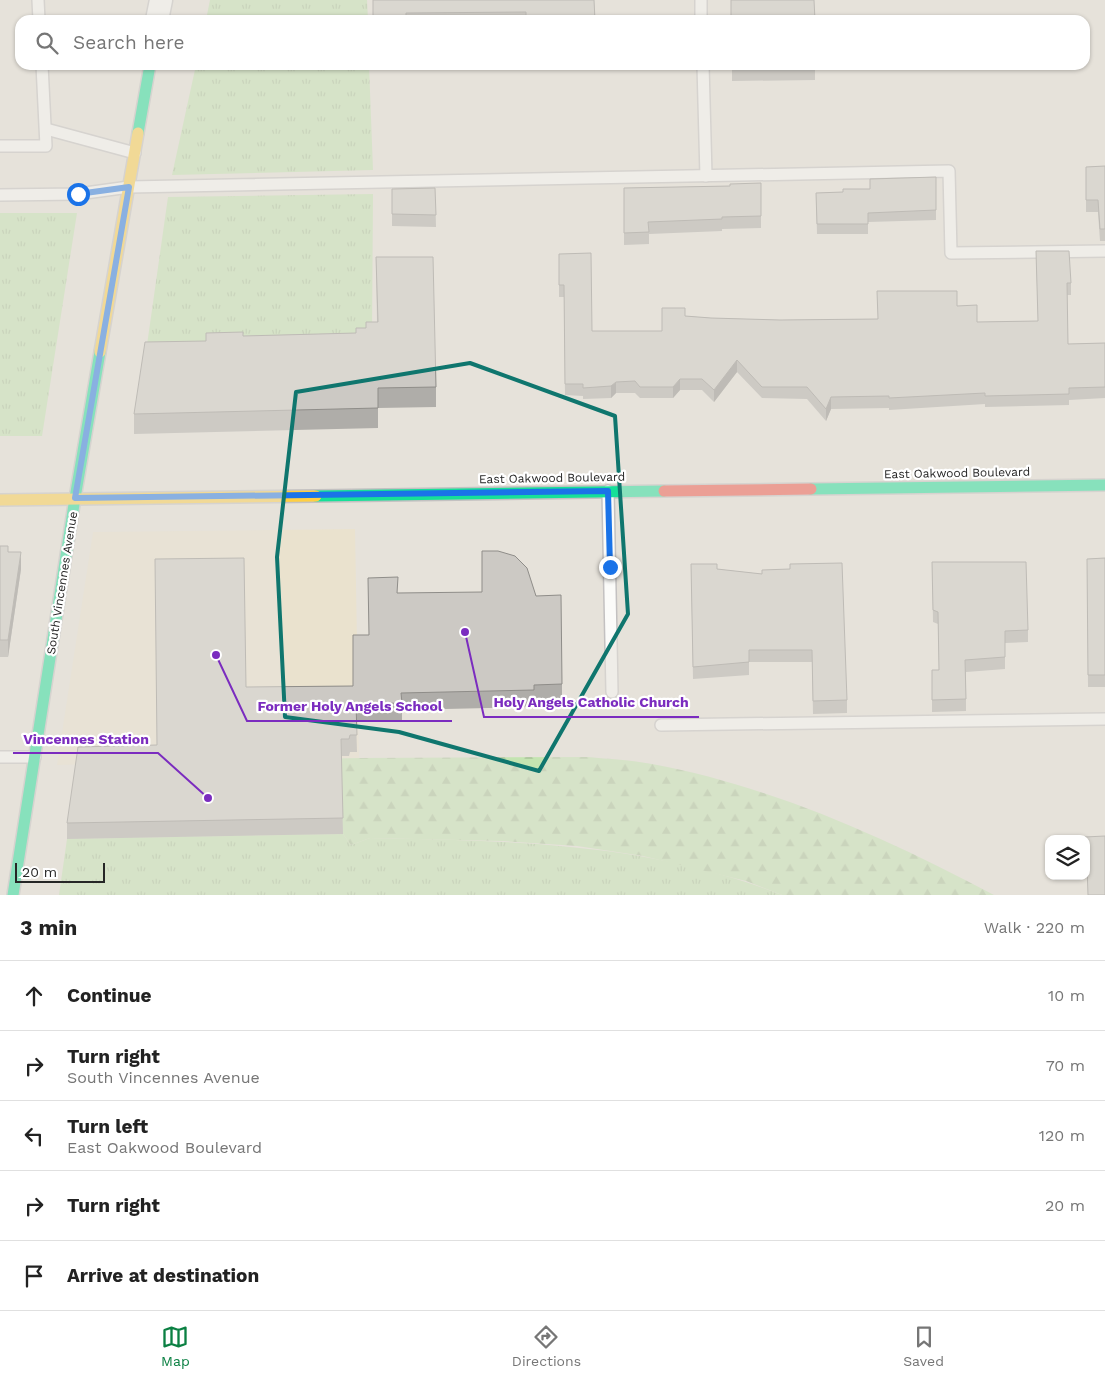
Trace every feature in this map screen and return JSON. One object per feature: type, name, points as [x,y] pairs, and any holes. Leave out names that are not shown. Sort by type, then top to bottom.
[{"type":"street","points":[[158,15],[161,0]]},
{"type":"street","name":"South Vincennes Avenue","points":[[13,895],[75,498],[149,70]]},
{"type":"street","name":"East Oakwood Boulevard","points":[[0,500],[1105,485]]},
{"type":"lane","points":[[38,0],[39,15]]},
{"type":"lane","points":[[701,0],[701,15]]},
{"type":"lane","points":[[0,146],[46,146],[42,70]]},
{"type":"lane","points":[[703,70],[706,176]]},
{"type":"lane","points":[[46,129],[135,153]]},
{"type":"lane","points":[[0,195],[78,194],[129,187],[949,171],[951,253],[1105,251]]},
{"type":"lane","points":[[608,491],[612,692]]},
{"type":"lane","points":[[661,725],[1105,719]]},
{"type":"lane","points":[[0,757],[35,757]]},
{"type":"highlighted area","points":[[470,363],[615,416],[628,614],[539,771],[399,732],[285,717],[277,557],[296,392]]},
{"type":"shaded area","points":[[355,529],[359,758],[57,765],[93,532]]},
{"type":"green space","points":[[210,0],[367,0],[368,15],[207,15]]},
{"type":"green space","points":[[195,70],[369,70],[373,170],[172,175]]},
{"type":"green space","points":[[373,194],[372,338],[147,345],[168,197]]},
{"type":"green space","points":[[0,213],[77,213],[42,436],[0,436]]},
{"type":"green space","points":[[588,757],[644,763],[696,774],[784,800],[870,834],[994,895],[782,895],[746,881],[643,856],[577,846],[502,841],[370,838],[351,845],[343,834],[67,839],[78,764],[359,758]]},
{"type":"green space","points":[[343,834],[351,845],[370,838],[476,841],[528,843],[630,854],[681,864],[731,877],[782,895],[59,895],[67,839]]},
{"type":"building","points":[[373,0],[594,0],[595,15],[526,15],[526,12],[373,15]]},
{"type":"building","points":[[731,0],[814,0],[815,15],[731,15]]},
{"type":"building","points":[[1105,166],[1105,229],[1100,229],[1098,200],[1086,200],[1086,167]]},
{"type":"building","points":[[936,177],[936,210],[868,213],[868,224],[817,224],[816,193],[843,192],[843,189],[870,189],[870,179]]},
{"type":"building","points":[[761,183],[761,216],[648,222],[649,232],[624,233],[624,188],[730,186],[730,184]]},
{"type":"building","points":[[435,188],[436,215],[392,214],[392,189]]},
{"type":"building","points":[[1036,251],[1069,251],[1071,283],[1067,283],[1068,344],[1105,343],[1105,387],[1069,388],[1069,394],[985,396],[985,393],[889,398],[889,396],[831,397],[826,409],[807,387],[762,387],[737,360],[714,390],[702,379],[680,379],[673,387],[640,387],[635,381],[616,382],[611,386],[583,388],[583,384],[565,384],[564,285],[559,285],[559,254],[591,253],[592,331],[662,331],[662,308],[685,308],[685,316],[711,318],[780,320],[878,319],[877,291],[957,291],[957,306],[977,305],[977,322],[1038,321]]},
{"type":"building","points":[[376,257],[433,257],[436,387],[378,388],[378,408],[134,414],[145,342],[206,341],[206,333],[243,332],[243,336],[356,333],[356,328],[366,328],[366,322],[378,322]]},
{"type":"building","points":[[0,546],[8,546],[8,552],[21,552],[8,640],[0,640]]},
{"type":"building","points":[[482,551],[498,551],[515,556],[527,568],[536,596],[561,595],[562,684],[534,685],[534,690],[401,693],[402,703],[356,704],[357,735],[350,735],[349,739],[341,739],[343,818],[67,823],[78,747],[157,745],[155,559],[244,558],[246,687],[353,686],[353,635],[369,635],[368,578],[398,577],[397,593],[482,592]]},
{"type":"building","points":[[1105,558],[1105,675],[1088,675],[1087,559]]},
{"type":"building","points":[[932,562],[1026,562],[1028,630],[1005,631],[1005,657],[965,660],[966,699],[932,700],[932,670],[939,670],[938,612],[933,610]]},
{"type":"building","points":[[842,563],[847,700],[813,701],[812,650],[749,650],[749,662],[693,667],[691,564],[717,564],[717,569],[762,574],[762,570],[790,569],[790,564]]},
{"type":"building","points":[[1105,836],[1105,895],[1088,895],[1090,837]]},
{"type":"traffic: fast","points":[[138,133],[149,70]]},
{"type":"traffic: fast","points":[[13,895],[75,498],[100,352]]},
{"type":"traffic: fast","points":[[811,489],[1105,485]]},
{"type":"traffic: fast","points":[[316,496],[664,491]]},
{"type":"traffic: slow","points":[[100,352],[138,133]]},
{"type":"traffic: slow","points":[[0,500],[316,496]]},
{"type":"traffic: jam","points":[[664,491],[811,489]]},
{"type":"place","name":"Holy Angels Catholic Church","points":[[465,632]]},
{"type":"place","name":"Former Holy Angels School","points":[[216,655]]},
{"type":"place","name":"Vincennes Station","points":[[208,798]]},
{"type":"route","points":[[78,194],[129,187],[75,498],[608,491],[610,567]]}]
